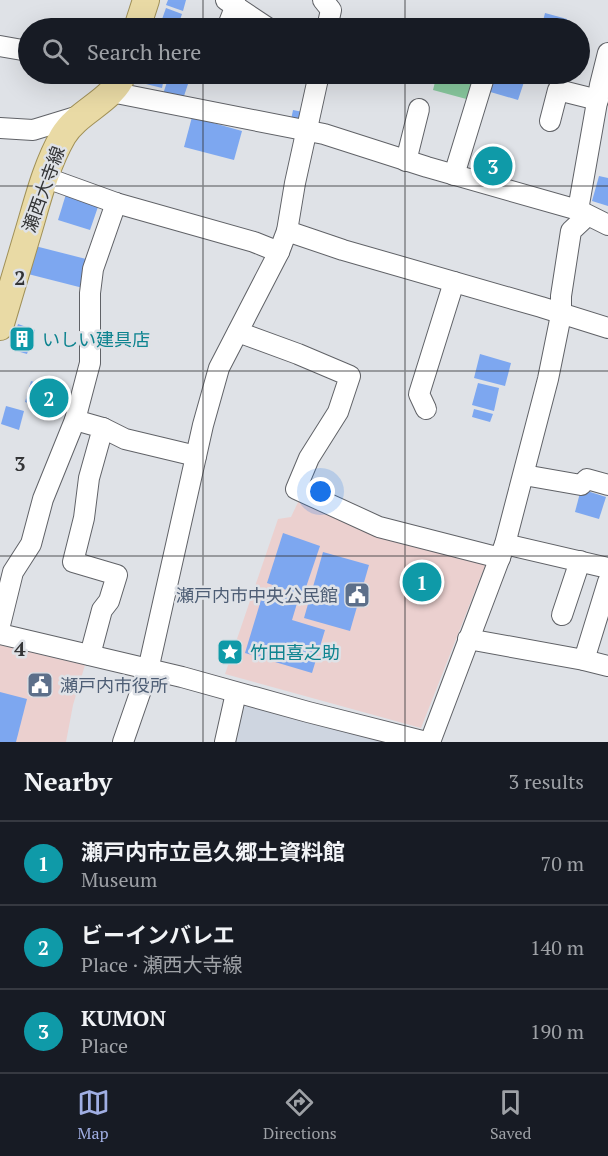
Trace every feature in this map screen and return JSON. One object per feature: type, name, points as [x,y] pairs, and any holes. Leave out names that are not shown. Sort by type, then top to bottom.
[{"type":"main road","points":[[140,18],[146,0]]},
{"type":"main road","name":"瀬西大寺線","points":[[0,327],[44,177],[54,152],[65,132],[116,84]]},
{"type":"street","points":[[323,0],[331,10],[329,18]]},
{"type":"street","points":[[229,18],[231,2],[254,18]]},
{"type":"street","points":[[0,46],[18,49]]},
{"type":"street","points":[[0,634],[182,676],[236,693],[428,742],[502,551],[524,475],[549,379],[561,315],[561,296],[571,231],[582,213],[608,52]]},
{"type":"street","points":[[121,84],[312,132],[582,213],[608,225]]},
{"type":"street","points":[[123,742],[148,670],[203,424],[219,368],[279,252],[293,233],[295,183],[312,132],[318,84]]},
{"type":"street","points":[[454,175],[482,84]]},
{"type":"street","points":[[550,121],[559,84]]},
{"type":"street","points":[[563,84],[600,112]]},
{"type":"street","points":[[406,161],[419,110]]},
{"type":"street","points":[[0,128],[33,130],[82,114]]},
{"type":"street","points":[[33,130],[47,138],[54,152]]},
{"type":"street","points":[[44,177],[92,192],[116,203],[254,242],[279,252]]},
{"type":"street","points":[[0,625],[13,572],[31,544],[43,499],[75,420],[90,363],[90,293],[93,269],[116,203]]},
{"type":"street","points":[[293,233],[608,328]]},
{"type":"street","points":[[426,409],[419,394],[454,282]]},
{"type":"street","points":[[238,332],[350,376],[338,412],[309,458],[296,489],[379,527],[502,551],[579,561],[608,568]]},
{"type":"street","points":[[75,420],[103,428],[124,439],[196,456]]},
{"type":"street","points":[[90,655],[102,610],[109,601],[117,575],[73,562],[84,518],[89,478],[103,428]]},
{"type":"street","points":[[524,475],[581,486],[586,479],[608,484]]},
{"type":"street","points":[[562,615],[579,561]]},
{"type":"street","points":[[584,660],[608,582]]},
{"type":"street","points":[[468,639],[608,666]]},
{"type":"street","points":[[225,742],[236,693]]},
{"type":"shaded area","points":[[300,498],[488,558],[421,728],[225,674],[278,519],[291,517]]},
{"type":"shaded area","name":"瀬戸内市役所","points":[[0,645],[85,665],[73,705],[66,742],[0,742]]},
{"type":"shaded area","points":[[244,703],[403,742],[233,742]]},
{"type":"green space","points":[[434,84],[476,84],[470,100],[433,90]]},
{"type":"building","points":[[168,0],[186,0],[183,11],[166,5]]},
{"type":"building","points":[[166,8],[182,14],[181,18],[162,18]]},
{"type":"building","points":[[545,13],[563,18],[544,18]]},
{"type":"building","points":[[146,84],[163,84],[162,88]]},
{"type":"building","points":[[166,84],[188,84],[183,99],[163,94]]},
{"type":"building","points":[[489,84],[523,84],[518,100],[487,91]]},
{"type":"building","points":[[293,110],[308,113],[305,128],[290,125]]},
{"type":"building","points":[[192,117],[242,131],[234,160],[184,147]]},
{"type":"building","points":[[487,155],[504,160],[499,177],[482,172]]},
{"type":"building","points":[[599,176],[608,178],[608,206],[592,201]]},
{"type":"building","points":[[67,191],[100,201],[90,230],[58,220]]},
{"type":"building","points":[[35,246],[90,260],[83,288],[28,274]]},
{"type":"building","name":"いしい建具店","points":[[18,324],[35,330],[27,354],[10,349]]},
{"type":"building","points":[[480,354],[511,363],[505,386],[474,378]]},
{"type":"building","points":[[31,381],[72,393],[66,414],[25,402]]},
{"type":"building","points":[[478,383],[499,388],[494,411],[472,405]]},
{"type":"building","points":[[6,406],[24,411],[19,430],[1,424]]},
{"type":"building","points":[[474,409],[493,414],[490,422],[472,417]]},
{"type":"building","points":[[581,489],[606,497],[599,519],[575,512]]},
{"type":"building","points":[[283,533],[320,546],[303,596],[267,583]]},
{"type":"building","points":[[323,552],[369,565],[350,631],[304,618]]},
{"type":"building","points":[[264,590],[298,600],[292,620],[325,630],[312,673],[245,653]]},
{"type":"building","points":[[0,692],[27,699],[16,742],[0,742]]},
{"type":"place","name":"KUMON","points":[[493,166]]},
{"type":"place","name":"いしい建具店","points":[[22,339]]},
{"type":"place","name":"ビーインバレエ","points":[[49,398]]},
{"type":"place","name":"瀬戸内市立邑久郷土資料館","points":[[422,582]]},
{"type":"place","name":"瀬戸内市中央公民館","points":[[357,595]]},
{"type":"place","name":"竹田喜之助","points":[[230,652]]},
{"type":"place","name":"瀬戸内市役所","points":[[40,685]]}]
